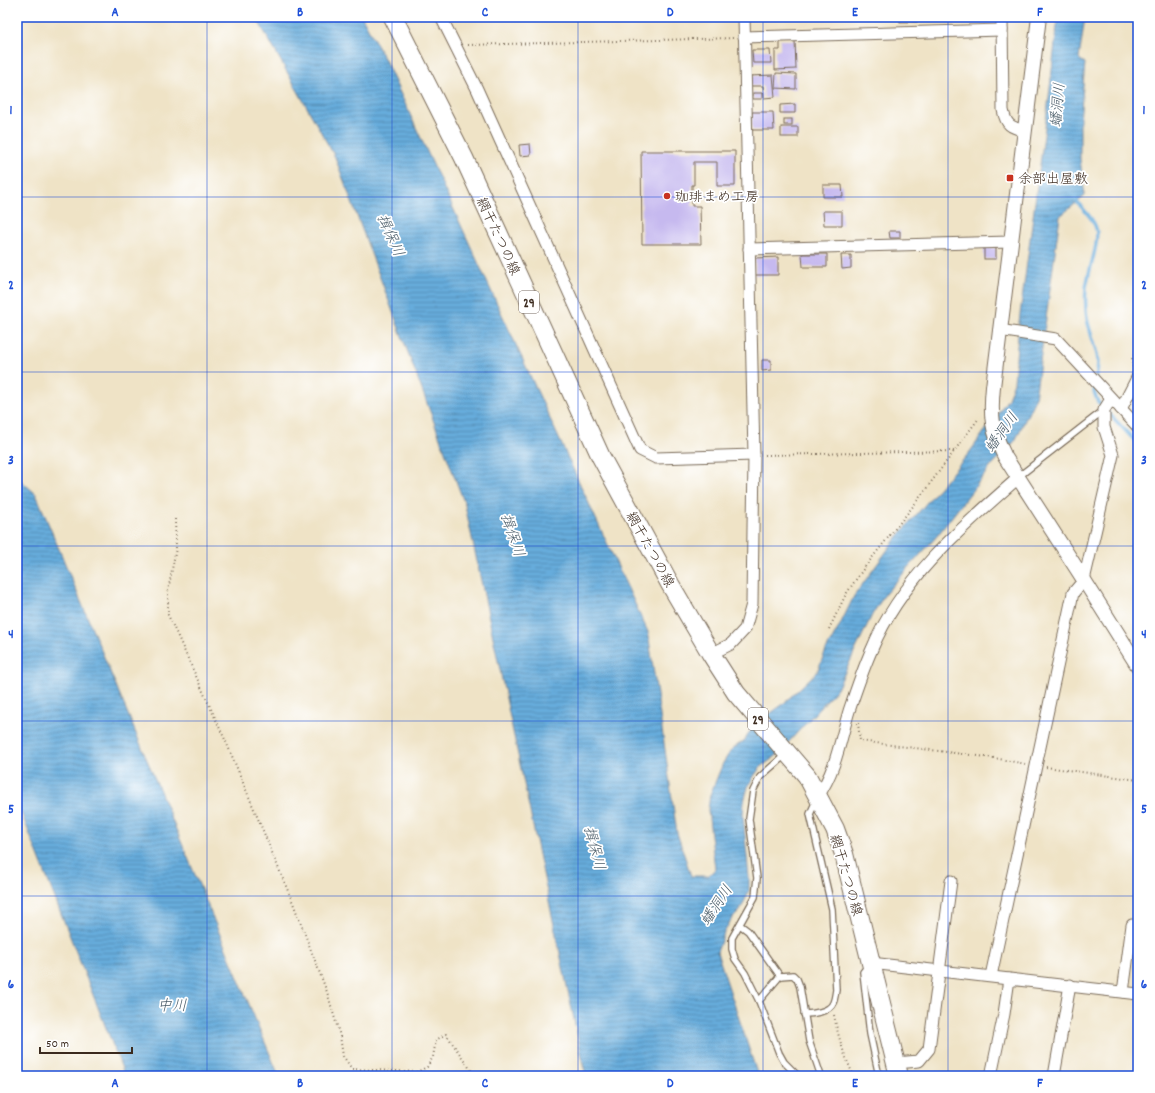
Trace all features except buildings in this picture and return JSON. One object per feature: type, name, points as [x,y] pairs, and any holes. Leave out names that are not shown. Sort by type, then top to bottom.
[{"type":"main road","name":"網干たつの線","points":[[393,17],[464,158],[601,457],[670,584],[711,654],[736,692],[807,776],[835,829],[844,854],[898,1070]]},
{"type":"street","points":[[441,17],[484,104],[640,450],[656,458],[754,455]]},
{"type":"street","points":[[711,654],[731,644],[745,629],[752,604],[754,455],[744,17]]},
{"type":"street","points":[[1002,17],[1003,110],[1005,118],[1011,126],[1024,131]]},
{"type":"street","points":[[1039,17],[991,400],[993,427],[1005,457],[1138,666]]},
{"type":"street","points":[[744,38],[1002,30]]},
{"type":"street","points":[[749,249],[1010,242]]},
{"type":"street","points":[[999,330],[1056,339],[1138,427]]},
{"type":"street","points":[[1121,409],[1137,374]]},
{"type":"street","points":[[991,976],[1072,592],[1084,580],[1113,455],[1104,427],[1104,410],[1111,399]]},
{"type":"street","points":[[818,796],[827,783],[833,770],[861,676],[872,648],[890,614],[926,566],[965,524],[1018,478]]},
{"type":"street","points":[[898,1070],[918,1061],[929,1049],[951,881]]},
{"type":"street","points":[[1122,992],[1132,925]]},
{"type":"street","points":[[871,963],[1138,994]]},
{"type":"street","points":[[991,1076],[1004,1014],[1009,979]]},
{"type":"street","points":[[1054,1076],[1070,985]]},
{"type":"lane","points":[[1018,478],[1104,410]]},
{"type":"lane","points":[[787,754],[760,778],[753,791],[749,819],[757,878],[755,897],[732,938],[732,949],[735,959],[745,973],[759,1001],[779,1054],[784,1062],[798,1076]]},
{"type":"lane","points":[[804,1014],[817,1014],[832,1006],[836,990],[832,910],[810,814],[818,796]]},
{"type":"lane","points":[[740,925],[748,931],[780,976]]},
{"type":"lane","points":[[871,963],[863,972],[870,1034],[879,1076]]},
{"type":"lane","points":[[759,1001],[780,976],[793,975],[797,979],[800,987],[809,1041],[821,1076]]},
{"type":"path","points":[[455,45],[744,38]]},
{"type":"path","points":[[1137,374],[1133,368],[1132,358],[1138,346]]},
{"type":"path","points":[[829,628],[846,594],[864,568],[914,506],[991,400]]},
{"type":"path","points":[[754,455],[955,450]]},
{"type":"path","points":[[175,519],[176,548],[168,591],[168,615],[224,737],[293,903],[327,992],[340,1036],[343,1056],[352,1068],[417,1072],[427,1067],[433,1057],[436,1040],[446,1034],[475,1076]]},
{"type":"path","points":[[858,717],[860,742],[994,758],[1035,766],[1138,780]]},
{"type":"path","points":[[832,1006],[840,1042],[846,1060],[854,1076]]},
{"type":"water","points":[[256,17],[362,17],[385,60],[648,632],[677,833],[691,876],[708,876],[715,869],[708,810],[710,795],[723,763],[732,749],[745,740],[753,726],[782,705],[817,672],[826,650],[854,596],[894,541],[969,453],[1008,399],[1014,382],[1019,322],[1048,105],[1058,17],[1085,17],[1079,59],[1085,63],[1080,121],[1080,159],[1085,196],[1060,216],[1035,399],[1015,441],[992,465],[937,536],[885,594],[872,615],[837,689],[776,756],[761,767],[748,787],[744,801],[743,815],[749,891],[740,911],[731,920],[724,933],[717,952],[758,1076],[586,1076],[465,505],[335,157]]},
{"type":"water","name":"中川","points":[[17,477],[36,494],[279,1076],[125,1076],[17,802]]},
{"type":"waterway","points":[[1074,199],[1092,220],[1097,234],[1086,288],[1086,309],[1098,358],[1096,378]]},
{"type":"waterway","points":[[1095,384],[1094,392],[1098,402],[1138,444]]},
{"type":"place","name":"余部出屋敷","points":[[1010,178]]},
{"type":"place","name":"珈琲まめ工房","points":[[667,196]]},
{"type":"water label","name":"蟠洞川","points":[[1057,105]]},
{"type":"water label","name":"揖保川","points":[[391,235]]},
{"type":"water label","name":"蟠洞川","points":[[1001,432]]},
{"type":"water label","name":"揖保川","points":[[513,535]]},
{"type":"water label","name":"揖保川","points":[[595,848]]},
{"type":"water label","name":"蟠洞川","points":[[716,905]]}]
